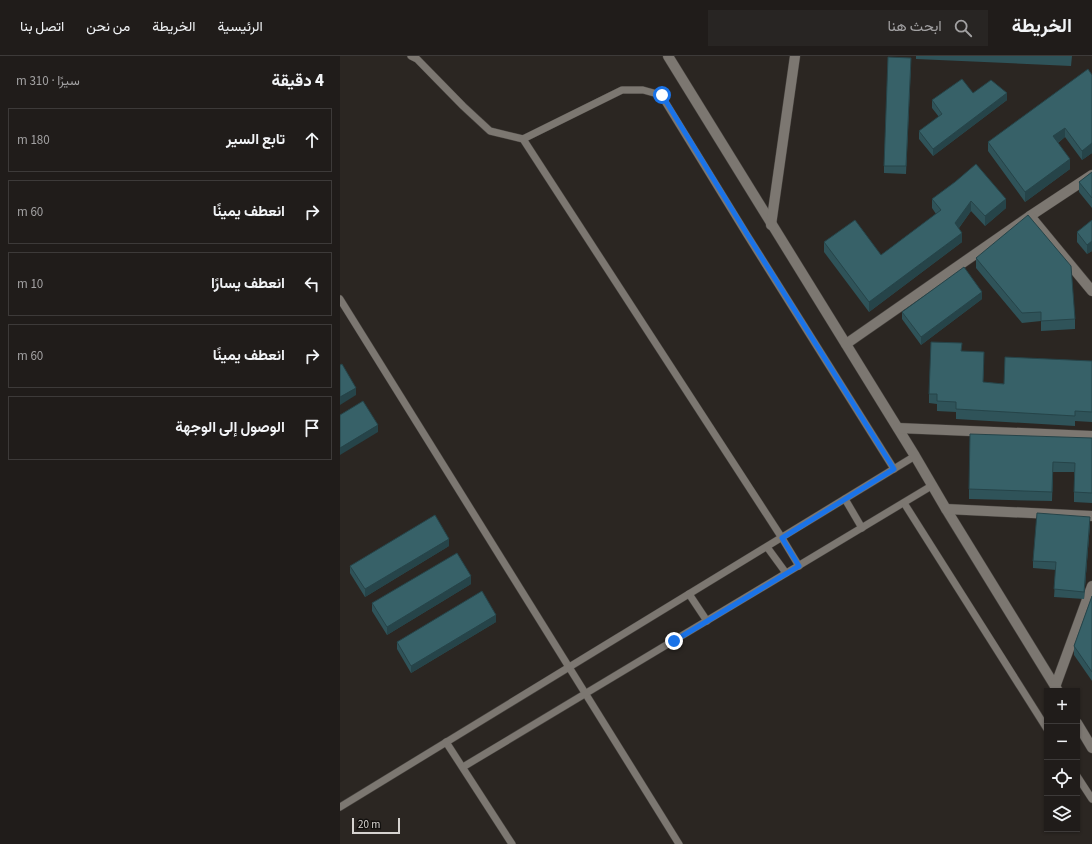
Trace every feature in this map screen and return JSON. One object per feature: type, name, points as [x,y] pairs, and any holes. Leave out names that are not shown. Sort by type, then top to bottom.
[{"type":"street","points":[[668,56],[933,485],[946,509],[1055,688]]},
{"type":"street","points":[[771,224],[794,56]]},
{"type":"street","points":[[846,344],[1030,216],[1092,175]]},
{"type":"street","points":[[1030,216],[1092,291]]},
{"type":"street","points":[[898,428],[1092,436]]},
{"type":"street","points":[[946,509],[1092,516]]},
{"type":"street","points":[[1056,688],[1092,586]]},
{"type":"street","points":[[1078,724],[1092,748]]},
{"type":"lane","points":[[411,56],[417,59],[490,131],[523,139],[622,90],[643,90],[662,95],[894,469]]},
{"type":"lane","points":[[523,139],[799,566]]},
{"type":"lane","points":[[340,299],[679,844]]},
{"type":"lane","points":[[340,807],[915,456]]},
{"type":"lane","points":[[463,767],[933,485]]},
{"type":"lane","points":[[845,500],[862,528]]},
{"type":"lane","points":[[904,503],[1044,724]]},
{"type":"lane","points":[[767,547],[786,573]]},
{"type":"lane","points":[[689,594],[707,621]]},
{"type":"lane","points":[[446,742],[512,844]]},
{"type":"lane","points":[[1080,781],[1092,799]]},
{"type":"building","points":[[888,57],[911,58],[906,166],[884,166]]},
{"type":"building","points":[[1088,69],[1092,75],[1092,143],[1082,151],[1065,128],[1053,136],[1070,159],[1025,192],[988,142]]},
{"type":"building","points":[[962,79],[973,93],[991,80],[1007,93],[933,149],[919,131],[942,114],[932,100]]},
{"type":"building","points":[[976,164],[1006,199],[985,216],[971,201],[955,223],[962,233],[869,302],[824,242],[855,220],[881,255],[941,210],[932,199]]},
{"type":"building","points":[[1092,172],[1092,198],[1079,182]]},
{"type":"building","points":[[1028,215],[1071,266],[1075,319],[1041,321],[1041,312],[1022,313],[976,258]]},
{"type":"building","points":[[1092,220],[1092,241],[1087,245],[1077,232]]},
{"type":"building","points":[[964,267],[982,292],[921,337],[902,312]]},
{"type":"building","points":[[931,342],[962,343],[961,351],[984,352],[983,382],[1004,384],[1005,357],[1092,361],[1092,412],[1075,411],[1075,416],[956,409],[956,402],[937,401],[937,394],[929,394]]},
{"type":"building","points":[[342,364],[356,388],[340,397],[340,365]]},
{"type":"building","points":[[363,401],[378,425],[340,448],[340,415]]},
{"type":"building","points":[[970,434],[1092,438],[1092,493],[1074,492],[1075,463],[1053,462],[1052,492],[969,489]]},
{"type":"building","points":[[1037,513],[1090,517],[1084,592],[1054,589],[1056,562],[1033,561]]},
{"type":"building","points":[[435,515],[449,539],[365,589],[350,566]]},
{"type":"building","points":[[457,553],[471,576],[387,627],[372,603]]},
{"type":"building","points":[[482,591],[496,615],[411,666],[397,642]]},
{"type":"building","points":[[1092,596],[1092,672],[1074,646]]},
{"type":"route","points":[[662,95],[894,469],[782,538],[799,566],[674,641]]}]
